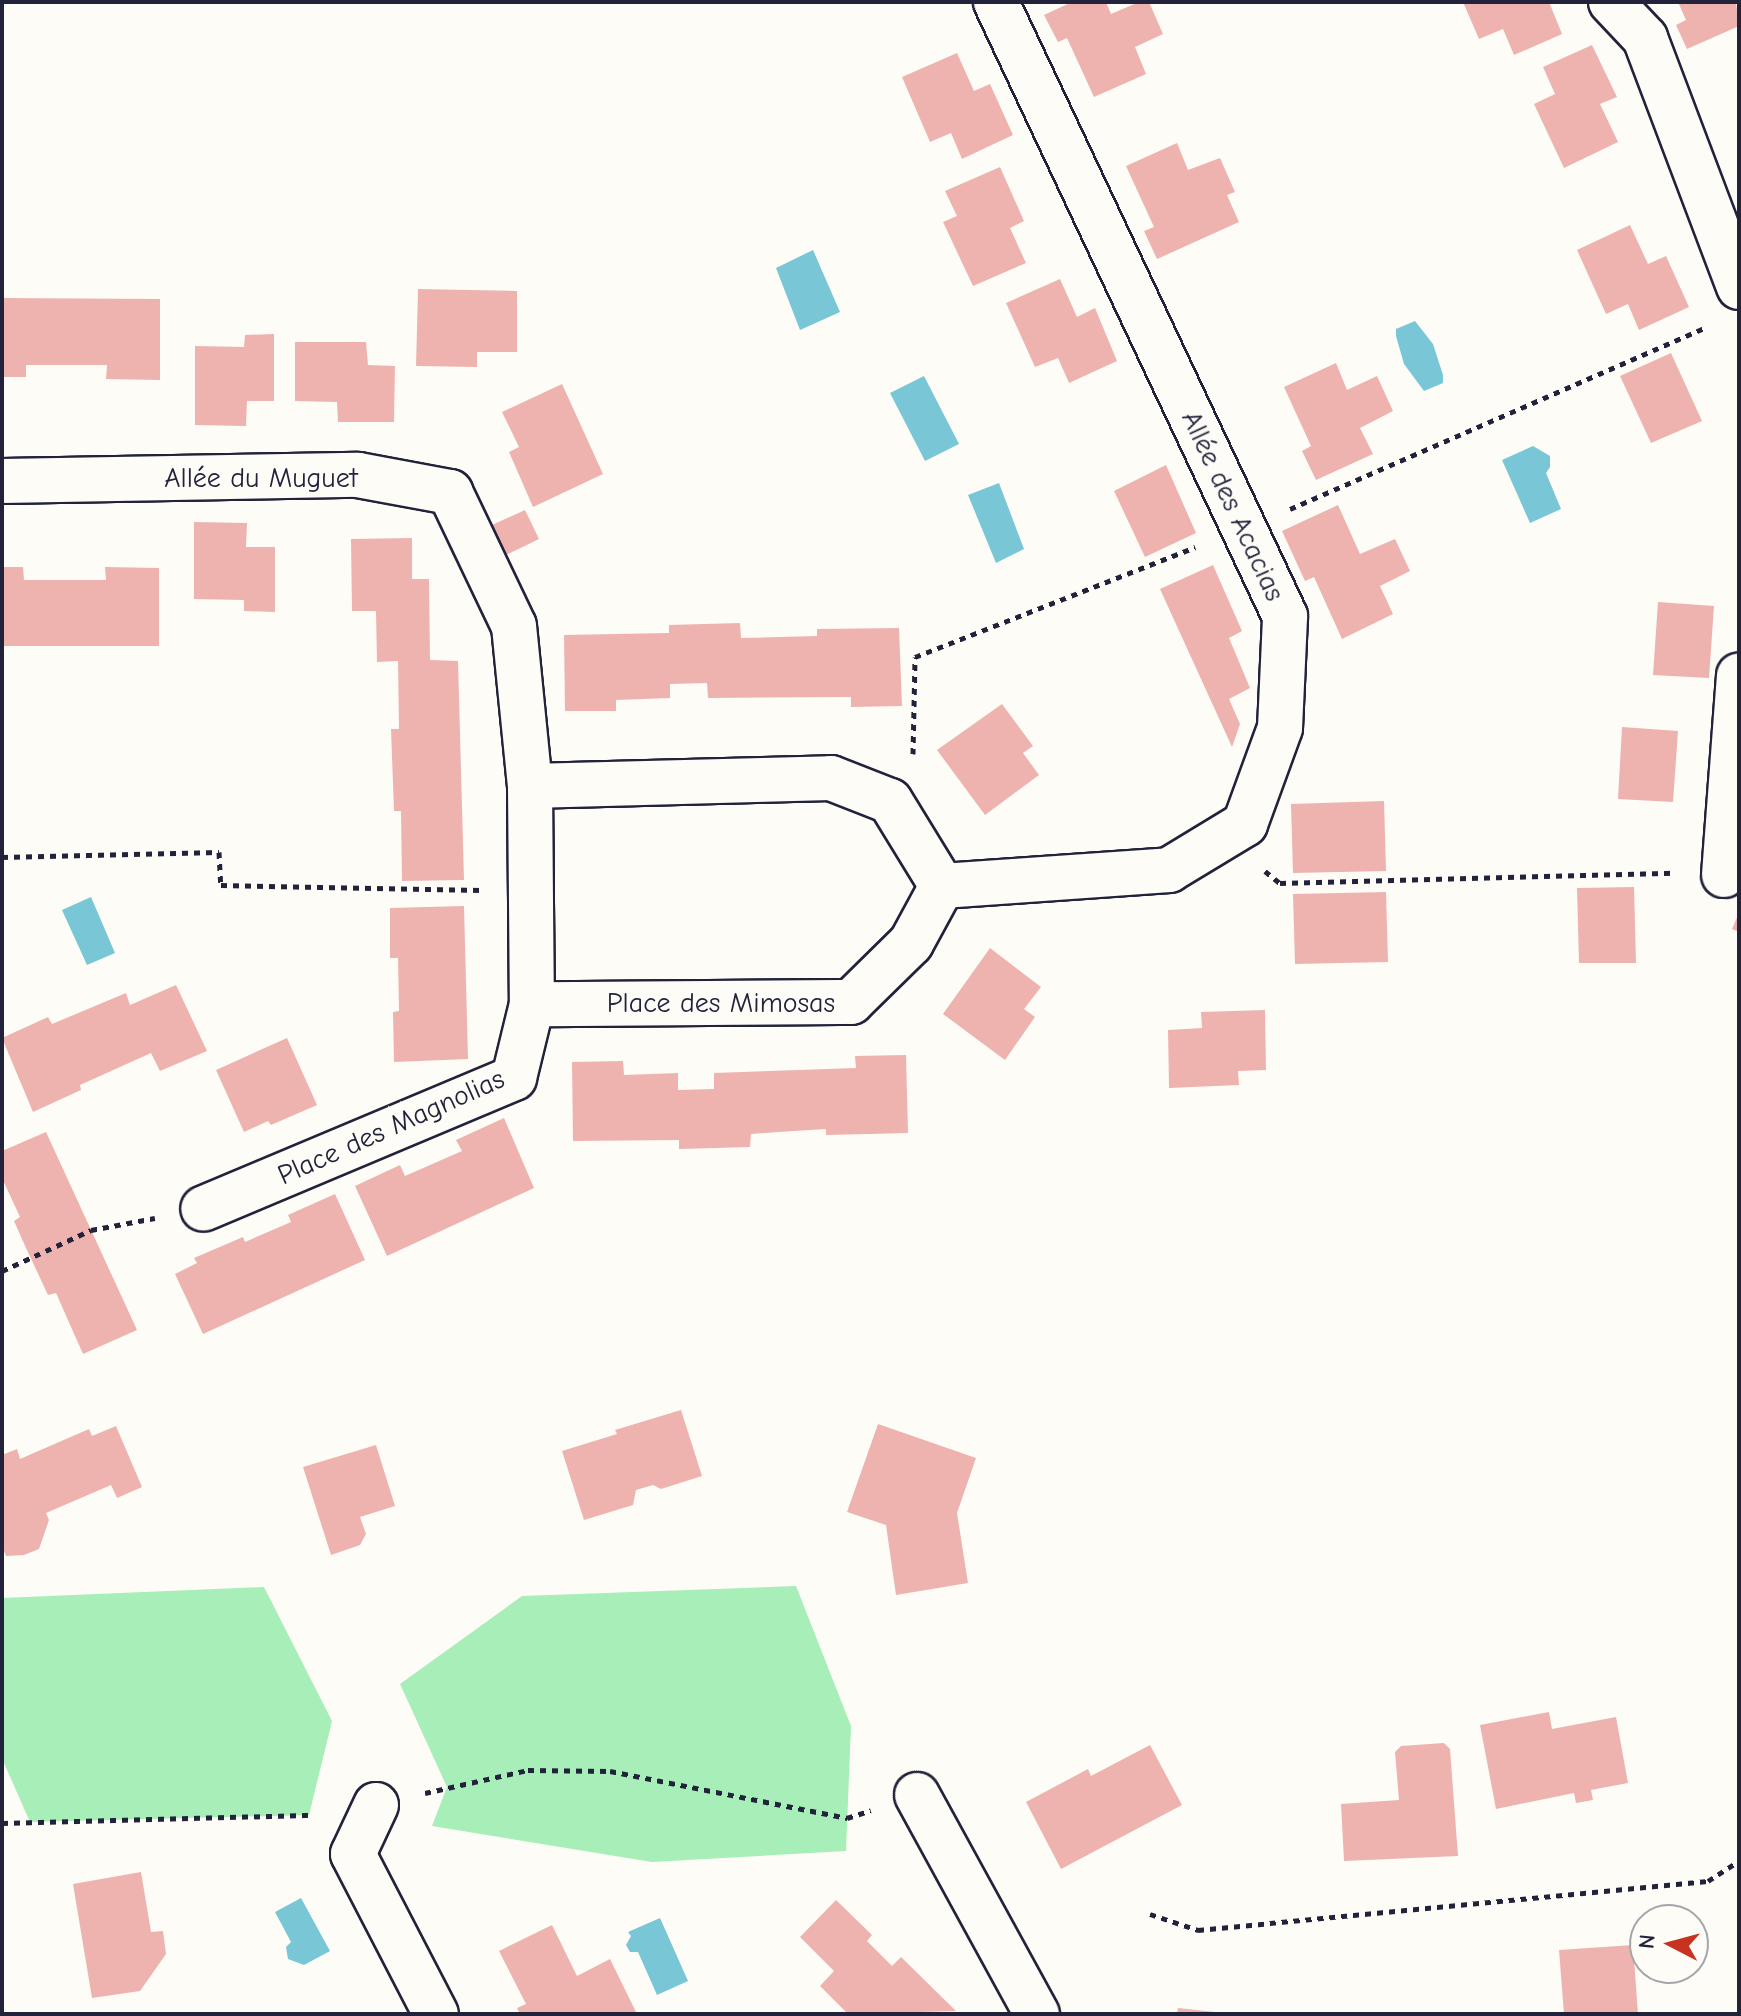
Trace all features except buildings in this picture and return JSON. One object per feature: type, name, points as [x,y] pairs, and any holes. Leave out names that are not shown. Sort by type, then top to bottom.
[{"type":"street","name":"Allée des Acacias","points":[[942,886],[1169,870],[1245,824],[1280,728],[1285,616],[996,2]]},
{"type":"street","points":[[1611,2],[1645,38],[1739,287]]},
{"type":"street","name":"Allée du Muguet","points":[[2,481],[358,475],[450,492],[514,626],[530,786]]},
{"type":"street","points":[[1724,875],[1739,676]]},
{"type":"street","points":[[532,1004],[530,786],[831,778],[890,801],[942,886]]},
{"type":"street","name":"Place des Mimosas","points":[[532,1004],[851,1002],[911,943],[942,886]]},
{"type":"street","name":"Place des Magnolias","points":[[203,1209],[514,1078],[532,1004]]},
{"type":"street","points":[[917,1795],[1037,2014]]},
{"type":"street","points":[[376,1805],[353,1854],[436,2014]]},
{"type":"path","points":[[1340,488],[1674,341]]},
{"type":"path","points":[[890,801],[913,759],[915,657],[1244,528]]},
{"type":"path","points":[[2,857],[219,852],[221,885],[530,891]]},
{"type":"path","points":[[1280,883],[1640,873]]},
{"type":"path","points":[[2,1271],[91,1230],[203,1209]]},
{"type":"path","points":[[2,1823],[309,1815],[376,1805],[528,1770],[610,1771],[847,1818],[917,1795]]},
{"type":"path","points":[[1150,1914],[1198,1930],[1708,1881],[1739,1861]]},
{"type":"green space","points":[[796,1586],[851,1726],[846,1851],[652,1862],[432,1826],[447,1787],[400,1684],[522,1596]]},
{"type":"green space","points":[[264,1587],[332,1721],[309,1815],[30,1822],[4,1763],[2,1598]]},
{"type":"water","points":[[813,250],[840,312],[800,330],[776,268]]},
{"type":"water","points":[[1415,321],[1433,344],[1443,375],[1443,383],[1424,391],[1404,364],[1396,336],[1396,329]]},
{"type":"water","points":[[924,376],[959,444],[925,461],[890,393]]},
{"type":"water","points":[[1533,446],[1550,456],[1550,467],[1546,473],[1561,509],[1530,523],[1502,460]]},
{"type":"water","points":[[999,483],[1024,549],[996,563],[968,495]]},
{"type":"water","points":[[91,897],[115,953],[87,965],[62,910]]},
{"type":"water","points":[[301,1898],[330,1951],[304,1965],[288,1959],[286,1947],[291,1942],[275,1912]]},
{"type":"water","points":[[660,1918],[688,1981],[657,1995],[638,1952],[630,1952],[626,1945],[631,1936],[628,1932]]}]
